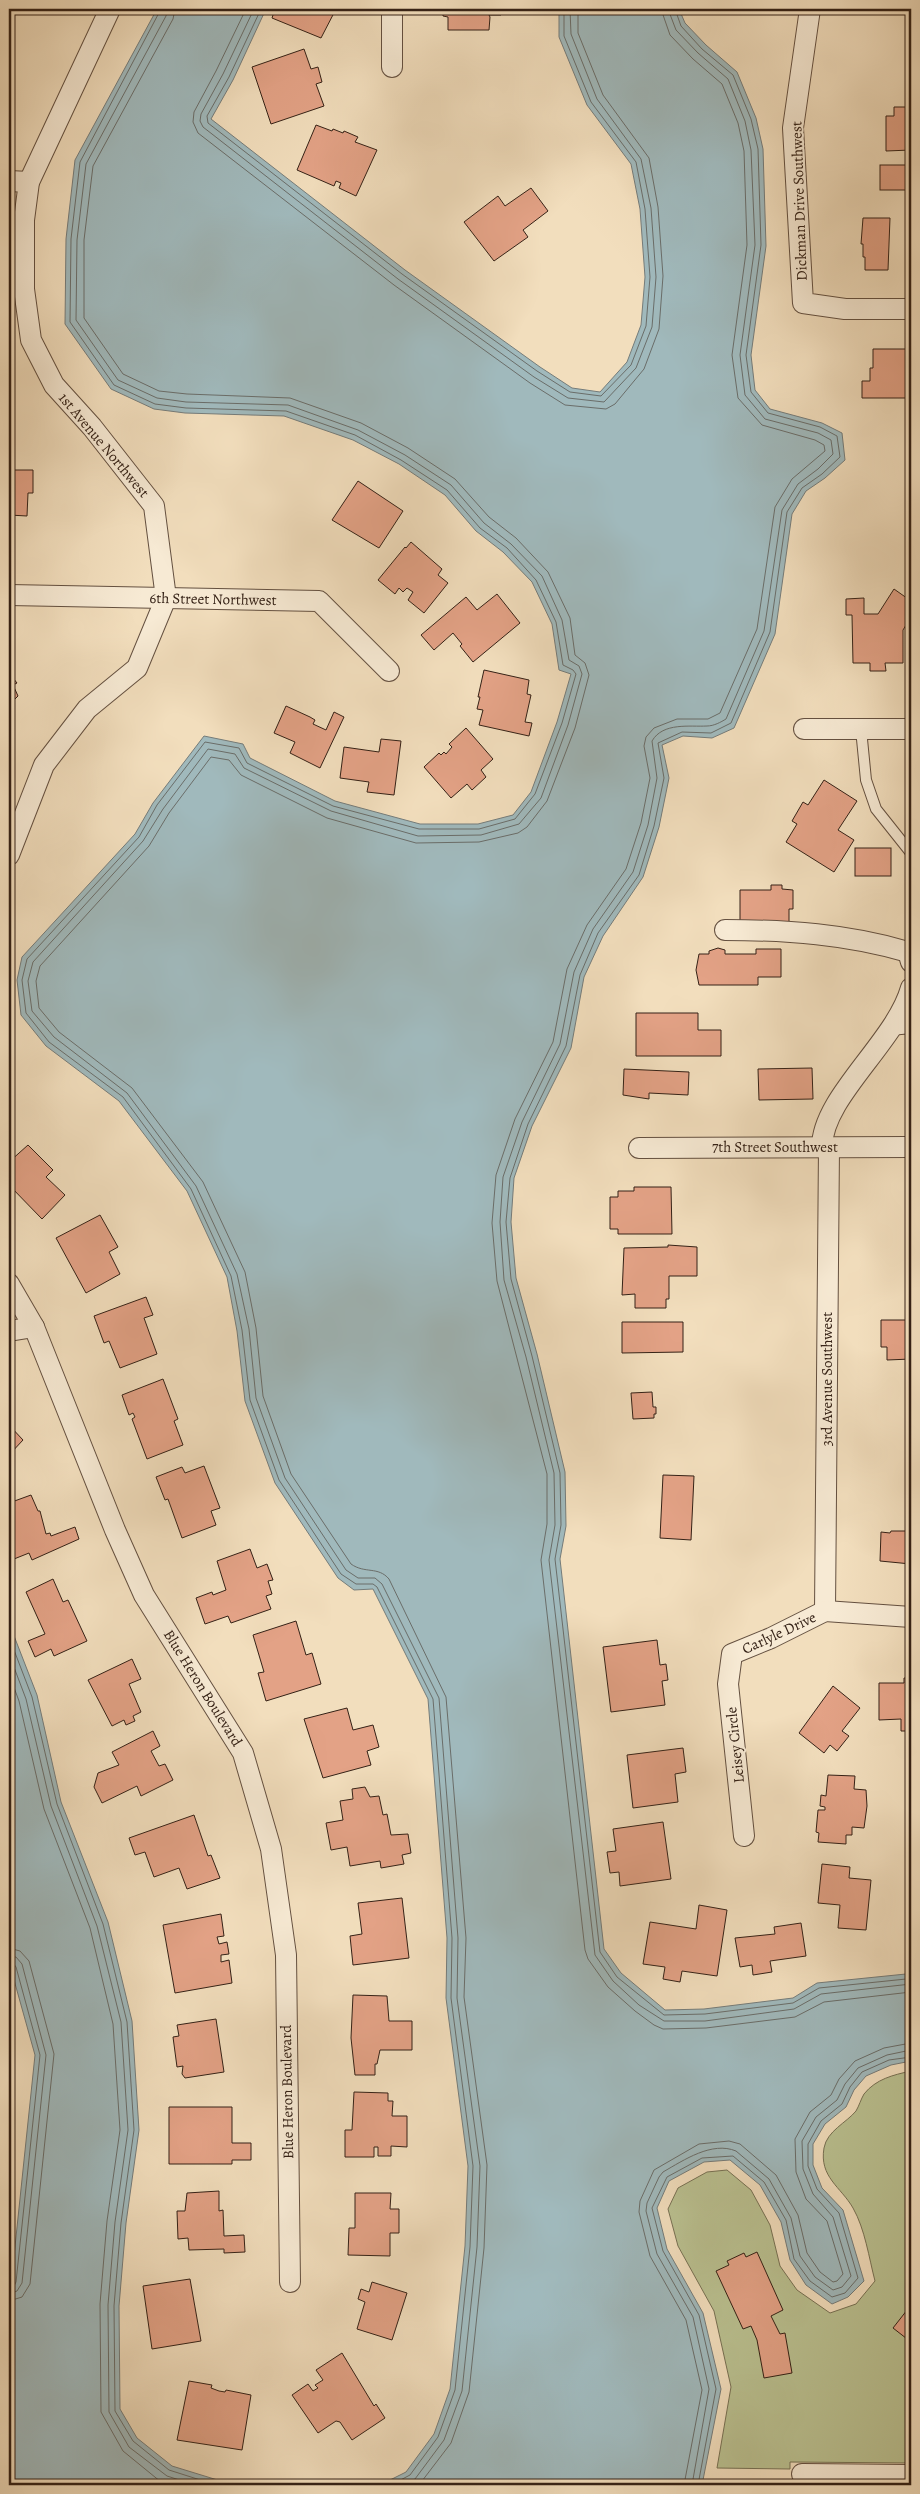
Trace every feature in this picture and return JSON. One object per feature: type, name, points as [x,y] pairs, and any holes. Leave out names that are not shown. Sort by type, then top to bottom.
[{"type":"street","name":"1st Avenue Northwest","points":[[9,855],[44,765],[87,709],[137,668],[166,598],[154,506],[92,427],[54,386],[31,340],[24,289],[24,220],[29,182],[110,9]]},
{"type":"street","points":[[392,9],[392,67]]},
{"type":"street","name":"Dickman Drive Southwest","points":[[810,9],[793,128],[803,304],[845,309],[911,309]]},
{"type":"street","points":[[9,181],[29,182]]},
{"type":"street","name":"6th Street Northwest","points":[[9,595],[319,601],[389,670]]},
{"type":"street","points":[[804,729],[911,729]]},
{"type":"street","points":[[724,930],[781,930],[878,943],[908,952],[911,962]]},
{"type":"street","points":[[826,1147],[822,1135],[828,1119],[891,1030],[911,988]]},
{"type":"street","name":"3rd Avenue Southwest","points":[[825,1611],[826,1147]]},
{"type":"street","name":"7th Street Southwest","points":[[639,1148],[911,1147]]},
{"type":"street","name":"Blue Heron Boulevard","points":[[9,1284],[34,1326],[115,1530],[144,1595],[243,1753],[271,1849],[286,1955],[290,2282]]},
{"type":"street","points":[[9,1331],[34,1326]]},
{"type":"street","points":[[825,1611],[911,1618]]},
{"type":"street","name":"Carlyle Drive","points":[[732,1654],[771,1638],[825,1611]]},
{"type":"street","name":"Leisey Circle","points":[[732,1654],[728,1684],[744,1836]]},
{"type":"street","points":[[802,2474],[911,2475]]},
{"type":"lane","points":[[861,729],[866,780],[876,808],[911,853]]},
{"type":"lane","points":[[891,1030],[911,1028]]},
{"type":"green space","points":[[911,2071],[911,2463],[790,2462],[790,2469],[717,2468],[731,2387],[714,2311],[678,2246],[668,2209],[678,2188],[707,2172],[727,2170],[751,2190],[770,2225],[780,2266],[797,2290],[830,2313],[856,2304],[875,2281],[861,2225],[853,2208],[828,2174],[823,2158],[824,2148],[833,2132],[856,2111],[864,2094],[869,2089],[885,2078]]},
{"type":"water","points":[[157,9],[266,9],[233,80],[211,119],[405,270],[540,367],[572,388],[600,392],[627,362],[641,325],[645,277],[640,209],[631,164],[587,105],[559,37],[559,9],[679,9],[685,23],[706,45],[737,72],[756,118],[763,149],[766,246],[751,355],[755,390],[770,409],[822,423],[842,433],[845,460],[825,478],[806,491],[792,514],[775,634],[734,728],[712,738],[683,736],[662,745],[669,778],[659,827],[643,877],[603,936],[584,977],[571,1048],[532,1126],[514,1178],[511,1222],[516,1278],[537,1354],[565,1472],[566,1526],[560,1559],[604,1949],[621,1973],[665,2010],[704,2009],[793,1998],[817,1983],[906,1974],[911,1802],[911,2061],[891,2065],[866,2076],[854,2090],[846,2107],[825,2124],[813,2144],[813,2165],[822,2188],[843,2210],[864,2281],[848,2297],[832,2304],[806,2285],[790,2260],[781,2222],[760,2185],[730,2160],[704,2162],[669,2181],[657,2208],[667,2249],[703,2313],[721,2389],[702,2485],[380,2485],[406,2472],[434,2434],[450,2389],[465,2246],[468,2166],[446,1998],[447,1938],[428,1699],[373,1589],[354,1590],[338,1578],[275,1483],[245,1401],[237,1331],[227,1277],[187,1191],[119,1101],[46,1046],[21,1015],[17,980],[22,957],[135,834],[153,803],[204,736],[243,744],[250,758],[335,801],[420,824],[478,824],[513,815],[531,792],[557,722],[571,674],[559,670],[552,624],[532,582],[503,552],[476,531],[445,495],[399,464],[353,440],[284,416],[185,413],[154,409],[111,389],[65,324],[66,239],[75,160]]},
{"type":"water","points":[[9,1623],[37,1695],[61,1802],[108,1922],[132,2021],[139,2130],[126,2223],[119,2306],[120,2409],[137,2438],[172,2466],[224,2482],[291,2485],[9,2485],[9,2304],[35,2055],[9,1962]]},
{"type":"building","points":[[275,9],[336,9],[321,38],[272,18]]},
{"type":"building","points":[[443,9],[501,9],[501,15],[489,15],[489,30],[448,30],[448,17],[443,16]]},
{"type":"building","points":[[304,49],[311,69],[318,67],[322,82],[316,84],[324,106],[271,124],[252,67]]},
{"type":"building","points":[[894,107],[911,107],[911,150],[886,151],[886,116],[894,116]]},
{"type":"building","points":[[316,125],[332,131],[333,129],[343,133],[344,131],[358,137],[355,142],[377,150],[356,196],[339,188],[341,183],[336,181],[334,186],[297,170]]},
{"type":"building","points":[[880,165],[911,165],[911,190],[880,190]]},
{"type":"building","points":[[531,188],[548,211],[523,230],[528,237],[494,261],[464,222],[498,196],[505,206]]},
{"type":"building","points":[[863,218],[890,218],[888,270],[865,270],[863,244],[861,244]]},
{"type":"building","points":[[873,349],[911,349],[911,398],[862,398],[862,381],[870,381],[870,368],[873,368]]},
{"type":"building","points":[[9,470],[33,470],[33,493],[28,493],[27,516],[9,515]]},
{"type":"building","points":[[358,481],[403,511],[379,548],[332,520]]},
{"type":"building","points":[[411,542],[442,569],[438,575],[448,583],[424,613],[408,600],[413,592],[407,588],[403,592],[399,588],[395,594],[378,580]]},
{"type":"building","points":[[894,589],[911,601],[911,617],[903,630],[903,663],[885,663],[886,671],[870,671],[870,663],[853,663],[852,615],[846,615],[846,599],[864,598],[864,614],[878,614]]},
{"type":"building","points":[[497,594],[520,623],[473,662],[460,646],[462,644],[453,633],[434,650],[421,635],[466,597],[477,610]]},
{"type":"building","points":[[484,670],[529,680],[527,694],[531,695],[525,722],[532,723],[529,736],[479,725],[483,710],[477,709],[480,697],[478,697]]},
{"type":"building","points":[[13,678],[17,683],[13,685],[18,696],[9,705],[9,680]]},
{"type":"building","points":[[286,706],[315,720],[313,724],[326,730],[334,712],[344,717],[320,768],[290,753],[295,742],[274,733]]},
{"type":"building","points":[[466,728],[493,759],[481,770],[486,777],[472,790],[467,784],[451,798],[424,767],[439,753],[441,755],[444,752],[446,754],[452,747],[449,744]]},
{"type":"building","points":[[381,739],[401,741],[394,795],[367,792],[369,782],[340,778],[344,747],[379,752]]},
{"type":"building","points":[[824,780],[857,801],[838,830],[854,840],[834,872],[786,842],[797,824],[792,821],[803,802],[808,805]]},
{"type":"building","points":[[855,848],[891,848],[891,876],[855,876]]},
{"type":"building","points":[[771,885],[782,885],[782,889],[793,890],[793,909],[789,909],[789,924],[740,922],[740,890],[771,890]]},
{"type":"building","points":[[718,948],[725,950],[725,954],[756,954],[756,949],[781,949],[781,977],[758,977],[758,985],[699,985],[696,970],[699,954],[709,954],[709,951]]},
{"type":"building","points":[[636,1013],[698,1013],[698,1030],[721,1030],[721,1056],[636,1056]]},
{"type":"building","points":[[907,1043],[911,1043],[911,1068],[907,1068]]},
{"type":"building","points":[[812,1068],[813,1099],[759,1100],[758,1069]]},
{"type":"building","points":[[624,1069],[689,1072],[688,1095],[649,1093],[649,1099],[623,1095]]},
{"type":"building","points":[[28,1145],[53,1170],[46,1177],[65,1195],[42,1219],[9,1185],[9,1162]]},
{"type":"building","points":[[634,1187],[671,1187],[672,1234],[618,1234],[618,1229],[610,1229],[610,1197],[618,1197],[618,1191],[634,1191]]},
{"type":"building","points":[[100,1215],[118,1247],[109,1252],[120,1274],[86,1293],[56,1238]]},
{"type":"building","points":[[909,1225],[911,1225],[911,1255],[908,1255]]},
{"type":"building","points":[[668,1245],[697,1247],[697,1276],[669,1276],[669,1299],[666,1299],[666,1308],[635,1308],[635,1294],[622,1295],[624,1248],[668,1247]]},
{"type":"building","points":[[146,1297],[153,1315],[144,1318],[157,1354],[120,1368],[109,1341],[104,1343],[94,1316]]},
{"type":"building","points":[[881,1320],[911,1320],[911,1359],[887,1360],[887,1347],[881,1347]]},
{"type":"building","points":[[622,1322],[683,1322],[683,1352],[622,1353]]},
{"type":"building","points":[[163,1379],[178,1419],[174,1421],[183,1445],[147,1459],[132,1419],[135,1417],[133,1413],[129,1415],[122,1395]]},
{"type":"building","points":[[652,1392],[653,1407],[656,1407],[654,1418],[633,1419],[631,1393]]},
{"type":"building","points":[[9,1425],[23,1440],[9,1455]]},
{"type":"building","points":[[204,1466],[220,1508],[211,1511],[216,1525],[182,1538],[168,1499],[165,1500],[156,1477],[182,1467],[185,1473]]},
{"type":"building","points":[[663,1475],[694,1476],[691,1540],[660,1538]]},
{"type":"building","points":[[31,1495],[38,1511],[40,1511],[46,1534],[50,1533],[51,1536],[75,1527],[79,1539],[32,1560],[29,1553],[14,1559],[11,1553],[9,1554],[9,1503]]},
{"type":"building","points":[[891,1531],[911,1531],[911,1564],[880,1561],[881,1532],[890,1533]]},
{"type":"building","points":[[250,1549],[257,1568],[267,1564],[273,1580],[268,1581],[272,1594],[266,1596],[271,1609],[231,1623],[228,1616],[205,1624],[196,1598],[212,1592],[213,1595],[226,1590],[217,1561]]},
{"type":"building","points":[[53,1579],[63,1602],[68,1600],[87,1641],[54,1656],[51,1649],[35,1657],[28,1641],[45,1634],[26,1592]]},
{"type":"building","points":[[296,1621],[306,1655],[312,1653],[321,1684],[266,1701],[258,1673],[264,1672],[253,1635]]},
{"type":"building","points":[[657,1640],[660,1665],[666,1664],[668,1680],[662,1681],[665,1705],[611,1712],[603,1647]]},
{"type":"building","points":[[132,1659],[141,1679],[129,1684],[141,1712],[133,1716],[135,1721],[126,1725],[124,1720],[112,1726],[88,1680]]},
{"type":"building","points":[[904,1678],[911,1678],[911,1731],[901,1731],[901,1719],[879,1720],[879,1683],[904,1683]]},
{"type":"building","points":[[833,1686],[860,1708],[842,1731],[849,1736],[837,1751],[830,1745],[824,1753],[799,1733]]},
{"type":"building","points":[[347,1708],[353,1730],[373,1725],[379,1747],[367,1751],[371,1765],[323,1778],[304,1719]]},
{"type":"building","points":[[153,1731],[160,1746],[151,1751],[159,1766],[165,1764],[173,1780],[141,1796],[137,1786],[102,1803],[94,1787],[98,1773],[119,1765],[112,1752]]},
{"type":"building","points":[[683,1748],[686,1772],[675,1774],[678,1802],[633,1808],[627,1755]]},
{"type":"building","points":[[828,1775],[855,1776],[854,1789],[866,1790],[867,1806],[864,1828],[852,1827],[852,1835],[846,1835],[846,1844],[818,1842],[819,1833],[816,1832],[818,1810],[825,1810],[825,1807],[820,1806],[821,1795],[826,1796]]},
{"type":"building","points":[[365,1787],[370,1797],[379,1796],[383,1815],[387,1814],[391,1835],[408,1834],[411,1853],[402,1855],[404,1864],[381,1868],[380,1861],[350,1866],[347,1847],[331,1850],[326,1823],[343,1820],[340,1801],[353,1799],[352,1789]]},
{"type":"building","points":[[194,1815],[208,1856],[211,1855],[220,1878],[187,1889],[179,1868],[154,1877],[145,1852],[135,1855],[129,1838]]},
{"type":"building","points":[[663,1822],[671,1879],[620,1886],[619,1872],[610,1873],[607,1852],[616,1851],[613,1829]]},
{"type":"building","points":[[822,1864],[850,1867],[849,1878],[871,1880],[866,1930],[838,1928],[840,1905],[818,1903]]},
{"type":"building","points":[[402,1898],[409,1958],[353,1965],[350,1936],[362,1934],[358,1903]]},
{"type":"building","points":[[699,1905],[727,1910],[717,1976],[682,1971],[680,1982],[663,1979],[665,1967],[643,1964],[650,1922],[696,1929]]},
{"type":"building","points":[[221,1914],[224,1936],[217,1937],[219,1944],[227,1942],[229,1954],[221,1955],[221,1962],[229,1960],[232,1983],[175,1993],[163,1925]]},
{"type":"building","points":[[801,1923],[806,1956],[770,1961],[772,1972],[753,1975],[752,1965],[740,1967],[735,1938],[775,1934],[774,1927]]},
{"type":"building","points":[[353,1995],[387,1996],[389,2021],[412,2021],[412,2050],[380,2050],[377,2064],[375,2064],[375,2075],[355,2075],[351,2038]]},
{"type":"building","points":[[216,2019],[224,2072],[185,2078],[182,2074],[183,2066],[177,2067],[173,2037],[179,2036],[177,2025]]},
{"type":"building","points":[[354,2092],[388,2093],[388,2101],[393,2101],[392,2116],[407,2116],[407,2147],[391,2146],[391,2156],[378,2156],[378,2147],[374,2147],[374,2157],[345,2157],[345,2130],[352,2130]]},
{"type":"building","points":[[169,2107],[232,2107],[232,2143],[251,2143],[251,2160],[232,2160],[232,2164],[169,2164]]},
{"type":"building","points":[[219,2191],[219,2211],[223,2210],[224,2236],[244,2235],[245,2252],[224,2253],[224,2249],[189,2250],[188,2238],[178,2239],[177,2211],[185,2211],[187,2193]]},
{"type":"building","points":[[355,2193],[391,2193],[390,2209],[399,2209],[399,2233],[390,2233],[390,2256],[348,2255],[349,2228],[355,2228]]},
{"type":"building","points":[[757,2252],[783,2310],[771,2316],[780,2334],[785,2333],[792,2373],[764,2378],[757,2340],[751,2326],[743,2329],[716,2271],[729,2265],[727,2261],[744,2253],[746,2257]]},
{"type":"building","points":[[190,2279],[201,2341],[152,2349],[143,2286]]},
{"type":"building","points":[[372,2282],[407,2293],[392,2340],[357,2329],[365,2302],[358,2299],[361,2289],[369,2292]]},
{"type":"building","points":[[911,2305],[911,2342],[893,2328]]},
{"type":"building","points":[[342,2353],[374,2406],[376,2404],[385,2418],[352,2440],[340,2422],[336,2421],[318,2433],[292,2395],[308,2384],[313,2391],[318,2388],[315,2385],[323,2380],[316,2370]]},
{"type":"building","points":[[189,2381],[212,2385],[211,2388],[219,2391],[225,2392],[226,2390],[251,2395],[242,2450],[177,2440]]}]
